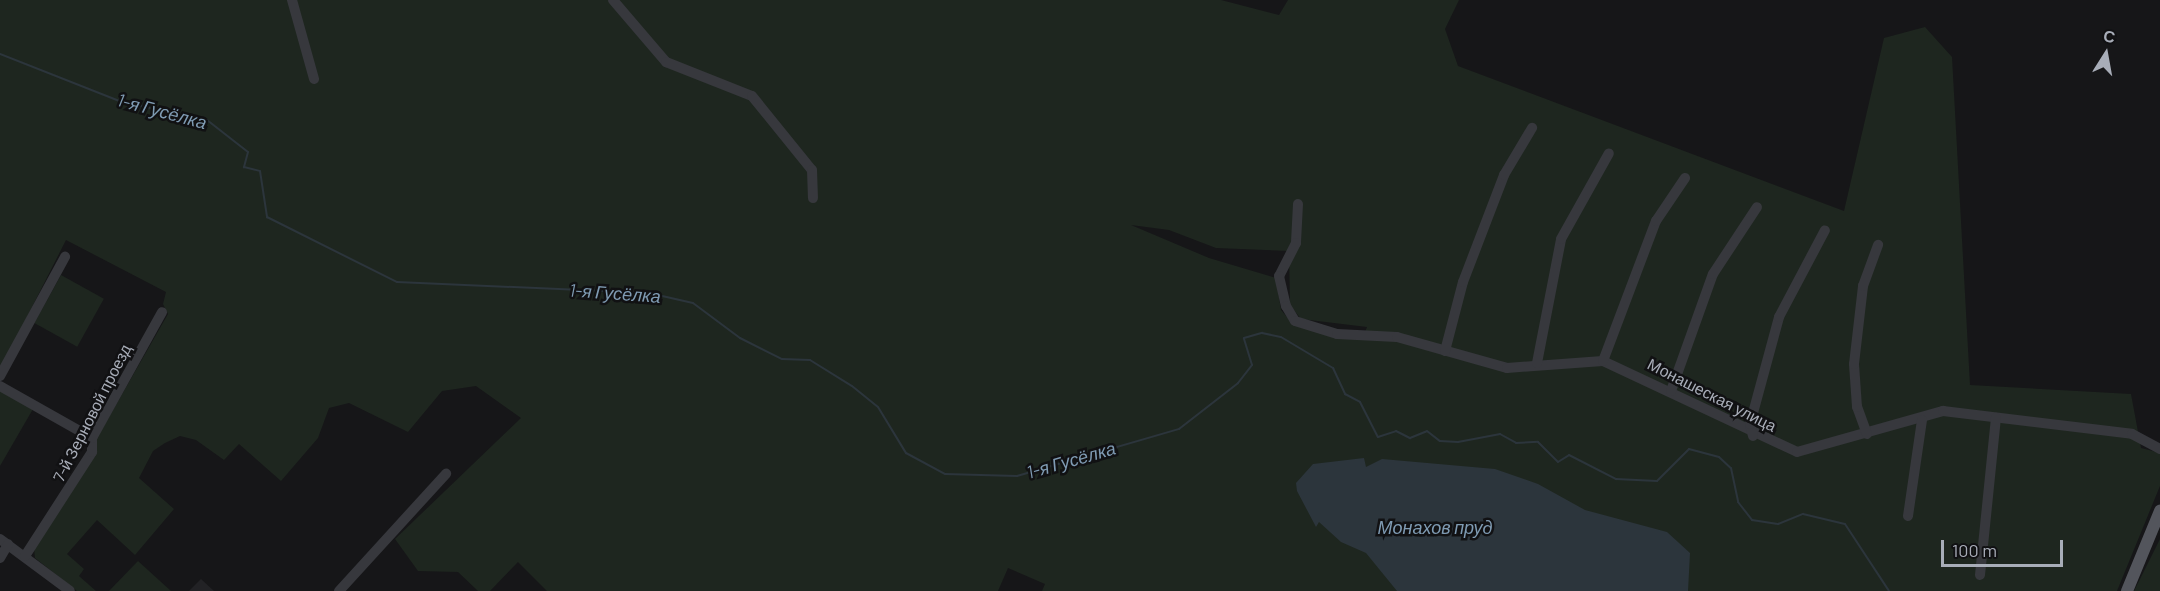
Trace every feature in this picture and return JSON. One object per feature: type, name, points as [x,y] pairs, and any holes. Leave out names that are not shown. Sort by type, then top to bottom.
[{"type":"main road","points":[[2127,591],[2160,511]]},
{"type":"street","points":[[292,0],[314,80]]},
{"type":"street","points":[[613,0],[666,62],[752,96],[812,170],[813,198]]},
{"type":"street","points":[[1445,351],[1463,282],[1504,176],[1532,128]]},
{"type":"street","points":[[1537,363],[1561,238],[1609,153]]},
{"type":"street","points":[[1603,361],[1656,221],[1686,178]]},
{"type":"street","name":"Монашеская улица","points":[[1298,204],[1296,243],[1279,276],[1295,321],[1337,334],[1397,337],[1507,368],[1537,363],[1603,361],[1671,391],[1753,436],[1797,452],[1922,420],[1943,411],[2132,434],[2160,449]]},
{"type":"street","points":[[1671,391],[1713,274],[1757,207]]},
{"type":"street","points":[[1753,436],[1750,424],[1779,317],[1825,230]]},
{"type":"street","points":[[1867,434],[1857,407],[1854,364],[1863,286],[1878,245]]},
{"type":"street","points":[[0,376],[65,257]]},
{"type":"street","name":"7-й Зерновой проезд","points":[[25,556],[92,452],[92,438],[162,312]]},
{"type":"street","points":[[0,387],[92,438]]},
{"type":"street","points":[[1980,575],[1996,418]]},
{"type":"street","points":[[1908,516],[1922,420]]},
{"type":"street","points":[[339,591],[446,474]]},
{"type":"street","points":[[0,558],[4,542],[70,591]]},
{"type":"shaded area","points":[[0,0],[1221,0],[1279,15],[1288,0],[1459,0],[1445,29],[1458,66],[1844,211],[1884,38],[1925,27],[1952,57],[1970,385],[2131,394],[2141,448],[2160,453],[2160,486],[2117,591],[1042,591],[1045,584],[1008,568],[998,591],[547,591],[518,562],[490,591],[478,591],[458,572],[418,571],[395,539],[521,418],[476,386],[442,391],[408,432],[349,403],[329,408],[318,438],[281,481],[239,444],[224,460],[196,440],[180,436],[165,443],[153,451],[139,478],[174,509],[135,555],[97,520],[67,554],[84,569],[79,576],[96,591],[77,591],[35,558],[34,548],[168,314],[163,304],[166,292],[66,240],[0,370]],"holes":[[[1131,225],[1169,230],[1216,248],[1289,251],[1290,305],[1301,319],[1367,327],[1363,337],[1292,323],[1281,310],[1276,278],[1209,258]]]},
{"type":"shaded area","points":[[61,275],[104,299],[77,347],[34,323]]},
{"type":"shaded area","points":[[0,390],[33,409],[0,466]]},
{"type":"shaded area","points":[[2160,539],[2160,591],[2134,591]]},
{"type":"shaded area","points":[[138,561],[171,591],[109,591]]},
{"type":"shaded area","points":[[201,579],[214,591],[189,591]]},
{"type":"water","name":"Монахов пруд","points":[[1364,458],[1366,467],[1382,459],[1495,469],[1538,484],[1585,510],[1667,532],[1690,553],[1688,591],[1397,591],[1366,553],[1341,542],[1319,522],[1316,527],[1297,491],[1296,483],[1313,464]]},
{"type":"waterway","name":"1-я Гусёлка","points":[[0,54],[122,102],[207,120],[248,152],[244,167],[260,171],[267,217],[397,282],[649,293],[693,303],[740,338],[782,359],[810,360],[852,386],[878,407],[906,453],[945,474],[1017,476],[1179,429],[1238,383],[1252,365],[1244,338],[1262,333],[1281,337],[1333,368],[1345,394],[1360,402],[1378,437],[1396,431],[1410,438],[1427,431],[1440,441],[1458,442],[1500,434],[1516,443],[1538,442],[1558,462],[1569,455],[1616,479],[1657,481],[1689,449],[1719,457],[1731,468],[1738,502],[1752,520],[1778,524],[1803,514],[1845,524],[1889,591]]}]
